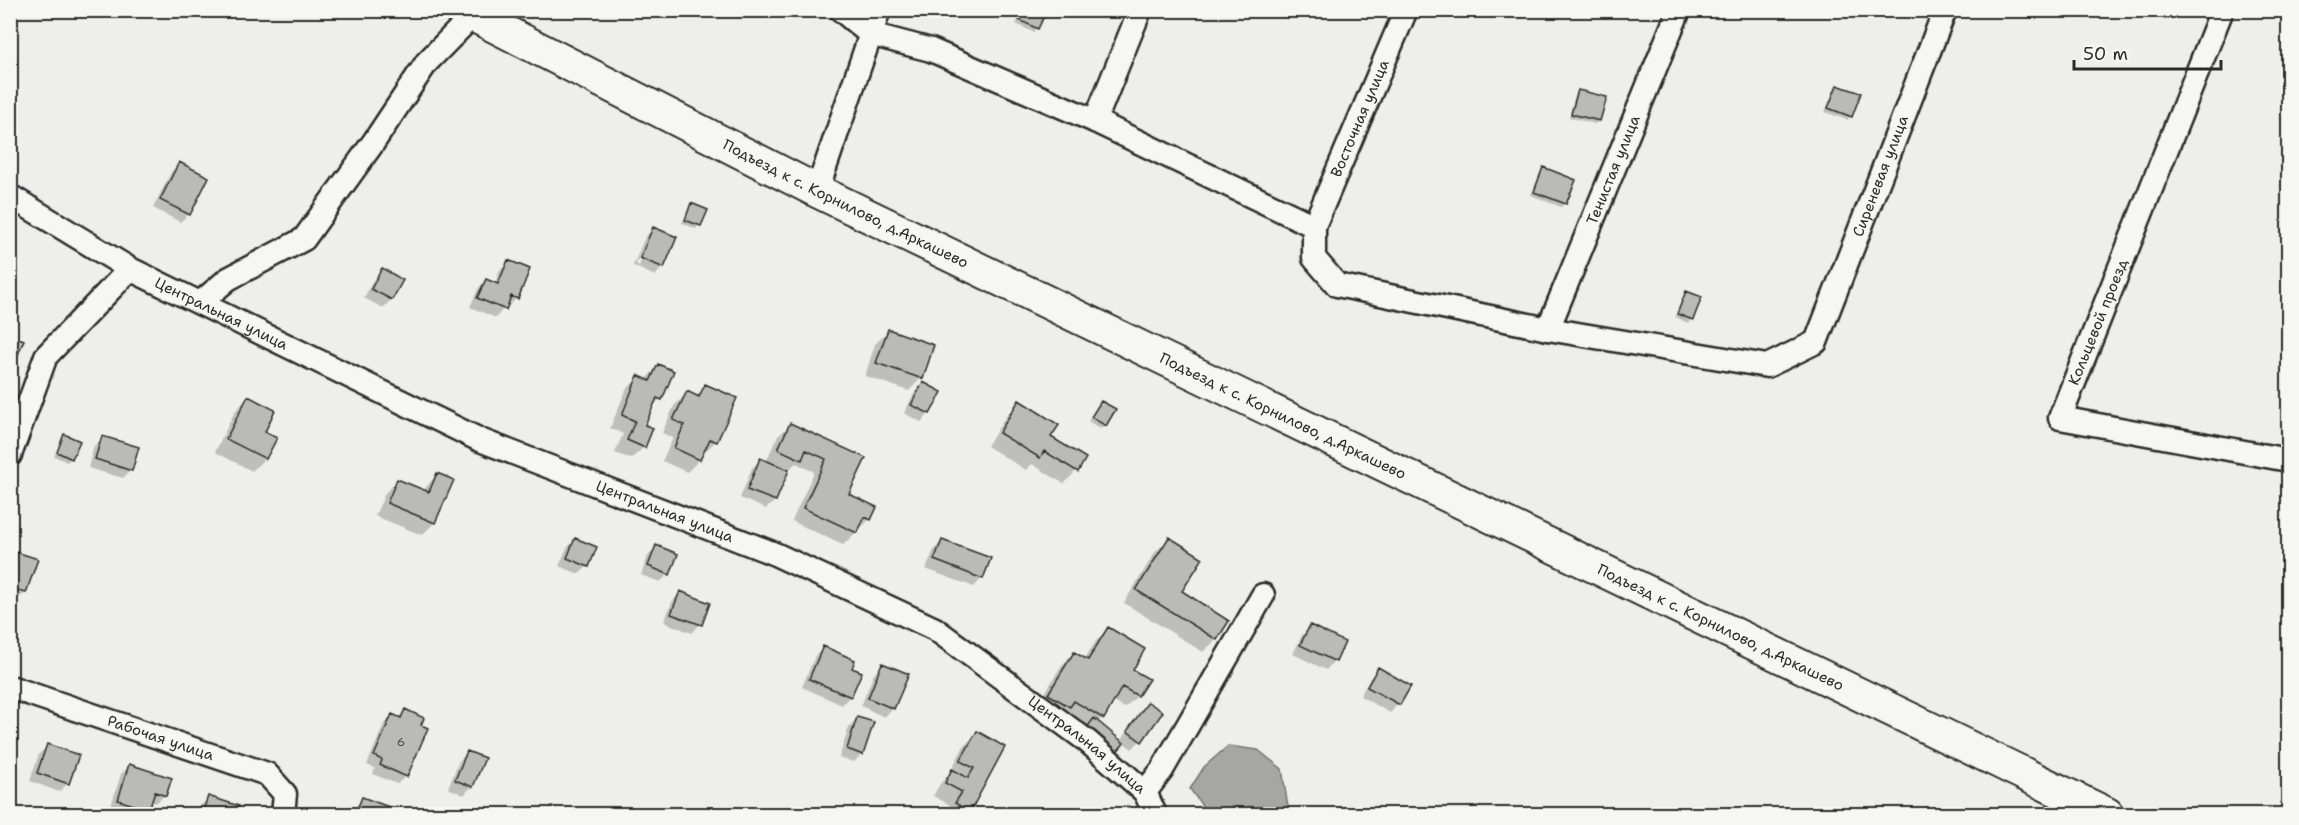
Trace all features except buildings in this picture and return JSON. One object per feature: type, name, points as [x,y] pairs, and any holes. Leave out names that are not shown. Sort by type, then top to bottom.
[{"type":"street","points":[[841,10],[870,34],[931,50],[1095,122],[1314,226],[1314,258],[1337,285],[1548,329]]},
{"type":"street","points":[[817,191],[879,10]]},
{"type":"street","points":[[1095,122],[1140,10]]},
{"type":"street","name":"Восточная улица","points":[[1314,226],[1406,10]]},
{"type":"street","name":"Тенистая улица","points":[[1548,329],[1679,10]]},
{"type":"street","name":"Сиреневая улица","points":[[1548,329],[1767,366],[1816,342],[1944,10]]},
{"type":"street","name":"Кольцевой проезд","points":[[2222,10],[2060,418],[2289,460]]},
{"type":"street","points":[[200,303],[228,279],[304,239],[373,143],[427,62],[468,13]]},
{"type":"street","name":"Подъезд к с. Корнилово, д.Аркашево","points":[[468,13],[817,191],[2107,814]]},
{"type":"street","name":"Центральная улица","points":[[10,196],[130,269],[480,441],[775,554],[935,629],[1087,741],[1145,792],[1155,814]]},
{"type":"street","points":[[10,455],[46,356],[130,269]]},
{"type":"street","points":[[1145,792],[1162,770],[1263,595]]},
{"type":"street","name":"Рабочая улица","points":[[10,687],[267,774],[285,794],[283,814]]},
{"type":"shaded area","points":[[1228,746],[1258,750],[1282,769],[1289,814],[1208,814],[1190,789],[1204,767]]}]
